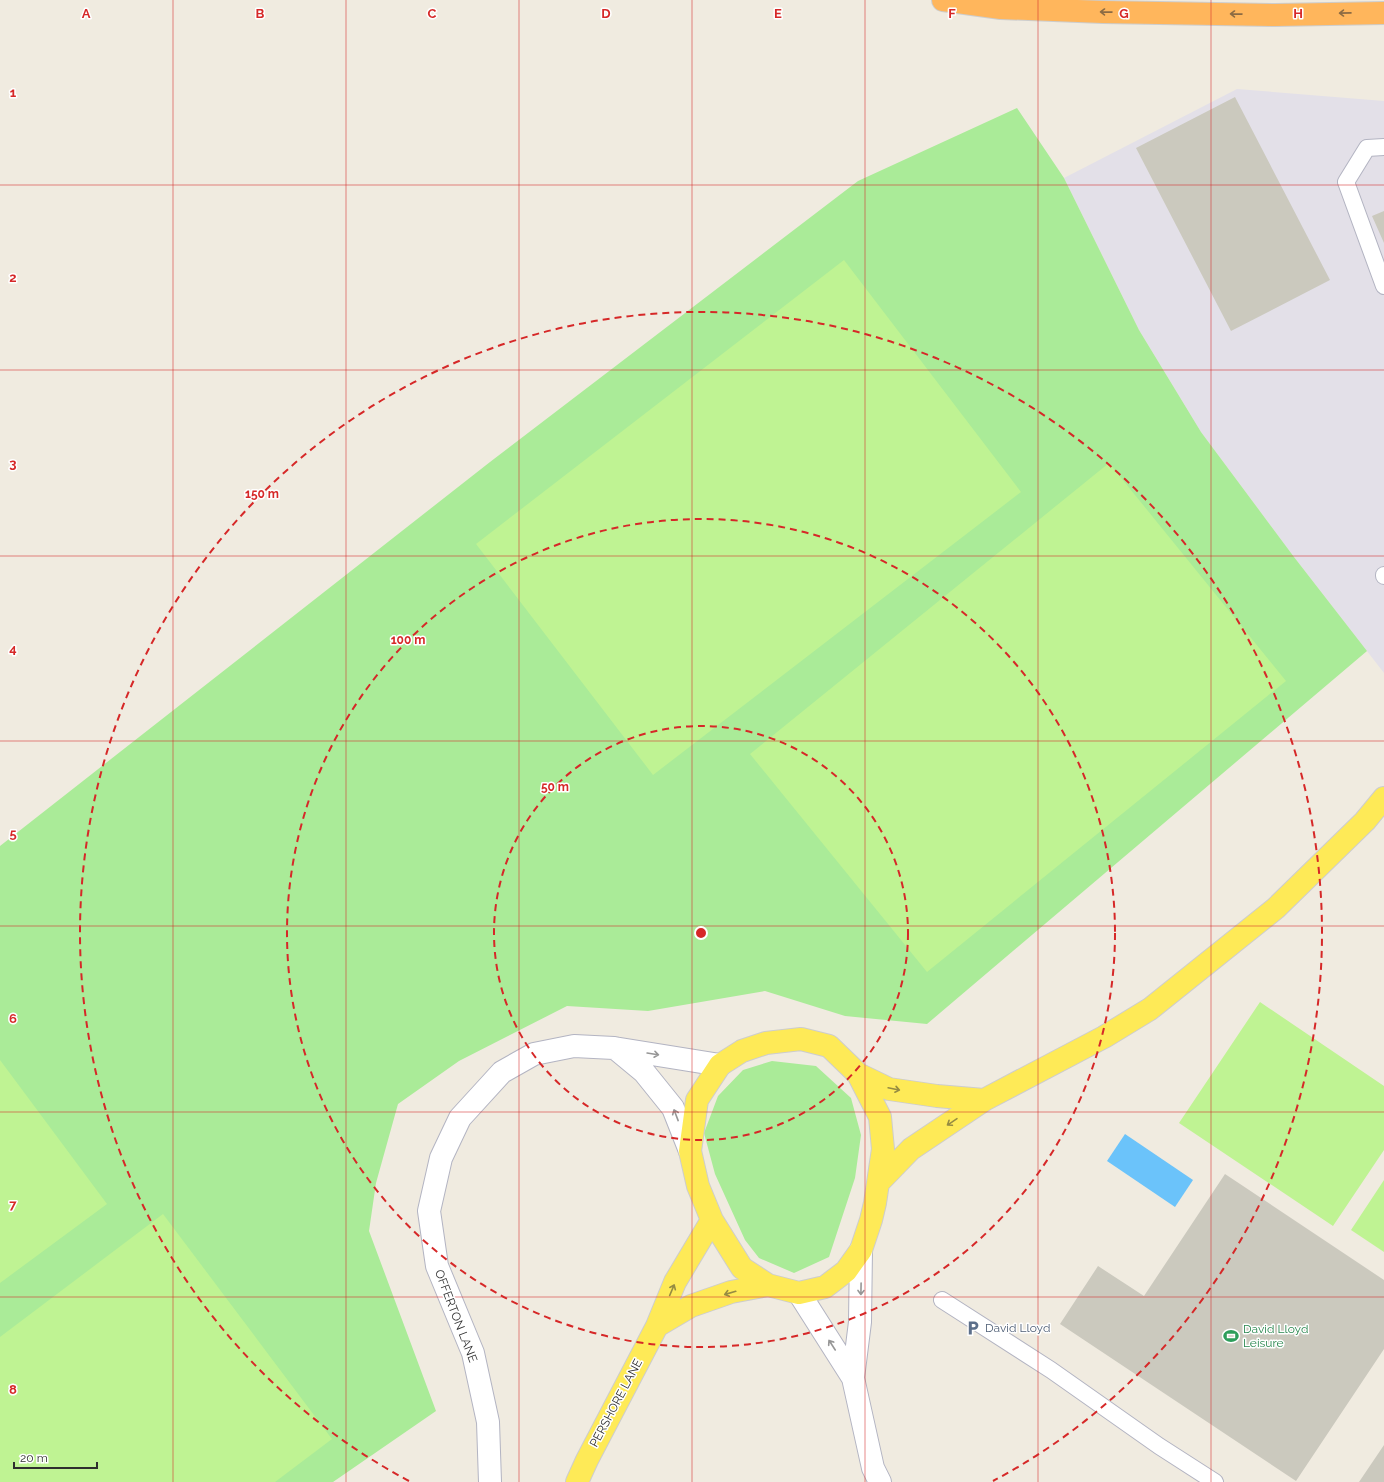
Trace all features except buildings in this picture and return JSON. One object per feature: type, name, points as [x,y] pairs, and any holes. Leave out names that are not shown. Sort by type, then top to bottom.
[{"type":"highway","points":[[943,0],[1001,8],[1103,12],[1275,15],[1384,12]]},
{"type":"main road","points":[[879,1182],[911,1149],[984,1100],[1104,1036],[1150,1009],[1276,908],[1365,821],[1384,798]]},
{"type":"main road","points":[[800,1039],[830,1046],[858,1074],[880,1118],[883,1149],[879,1182],[871,1220],[861,1250],[846,1271],[825,1287],[799,1293],[768,1285],[742,1268],[712,1220],[698,1186],[690,1151],[696,1100],[720,1065],[742,1051],[766,1043],[800,1039]]},
{"type":"main road","points":[[858,1074],[889,1089],[937,1096],[984,1100]]},
{"type":"main road","name":"PERSHORE LANE","points":[[577,1482],[657,1326],[675,1282],[712,1220]]},
{"type":"main road","points":[[657,1326],[691,1306],[731,1292],[768,1285]]},
{"type":"street","name":"OFFERTON LANE","points":[[490,1482],[488,1422],[473,1353],[437,1266],[429,1211],[441,1158],[460,1118],[502,1072],[534,1054],[574,1046],[614,1048],[720,1065]]},
{"type":"street","points":[[614,1048],[644,1072],[673,1108],[690,1151]]},
{"type":"street","points":[[853,1378],[860,1322],[861,1250]]},
{"type":"street","points":[[799,1293],[853,1378],[874,1468],[880,1482]]},
{"type":"lane","points":[[1384,147],[1367,148],[1346,182],[1384,286]]},
{"type":"lane","points":[[942,1300],[1051,1370],[1159,1446],[1215,1482]]},
{"type":"shaded area","points":[[1237,89],[1384,101],[1384,673],[1294,557],[1201,432],[1139,330],[1064,178]]},
{"type":"green space","points":[[1017,108],[1064,178],[1139,330],[1201,432],[1294,557],[1367,651],[927,1024],[845,1016],[765,991],[648,1011],[567,1006],[459,1061],[398,1104],[376,1183],[369,1231],[436,1411],[333,1482],[0,1482],[0,846],[490,462],[858,181]]},
{"type":"green space","points":[[844,260],[1021,492],[653,775],[476,544]]},
{"type":"green space","points":[[1109,463],[1286,681],[927,972],[750,754]]},
{"type":"green space","points":[[1260,1002],[1384,1086],[1384,1150],[1333,1226],[1179,1123]]},
{"type":"green space","points":[[0,1060],[107,1204],[0,1283]]},
{"type":"green space","points":[[772,1061],[816,1066],[851,1098],[861,1135],[855,1178],[829,1257],[794,1273],[759,1258],[745,1240],[715,1174],[704,1133],[718,1096],[743,1070]]},
{"type":"green space","points":[[1384,1180],[1384,1252],[1351,1230]]},
{"type":"green space","points":[[163,1214],[332,1439],[275,1482],[0,1482],[0,1337]]},
{"type":"water","points":[[1125,1134],[1193,1180],[1175,1207],[1107,1161]]},
{"type":"place","name":"David Lloyd","points":[[973,1328]]},
{"type":"place","name":"David Lloyd Leisure","points":[[1231,1336]]}]
